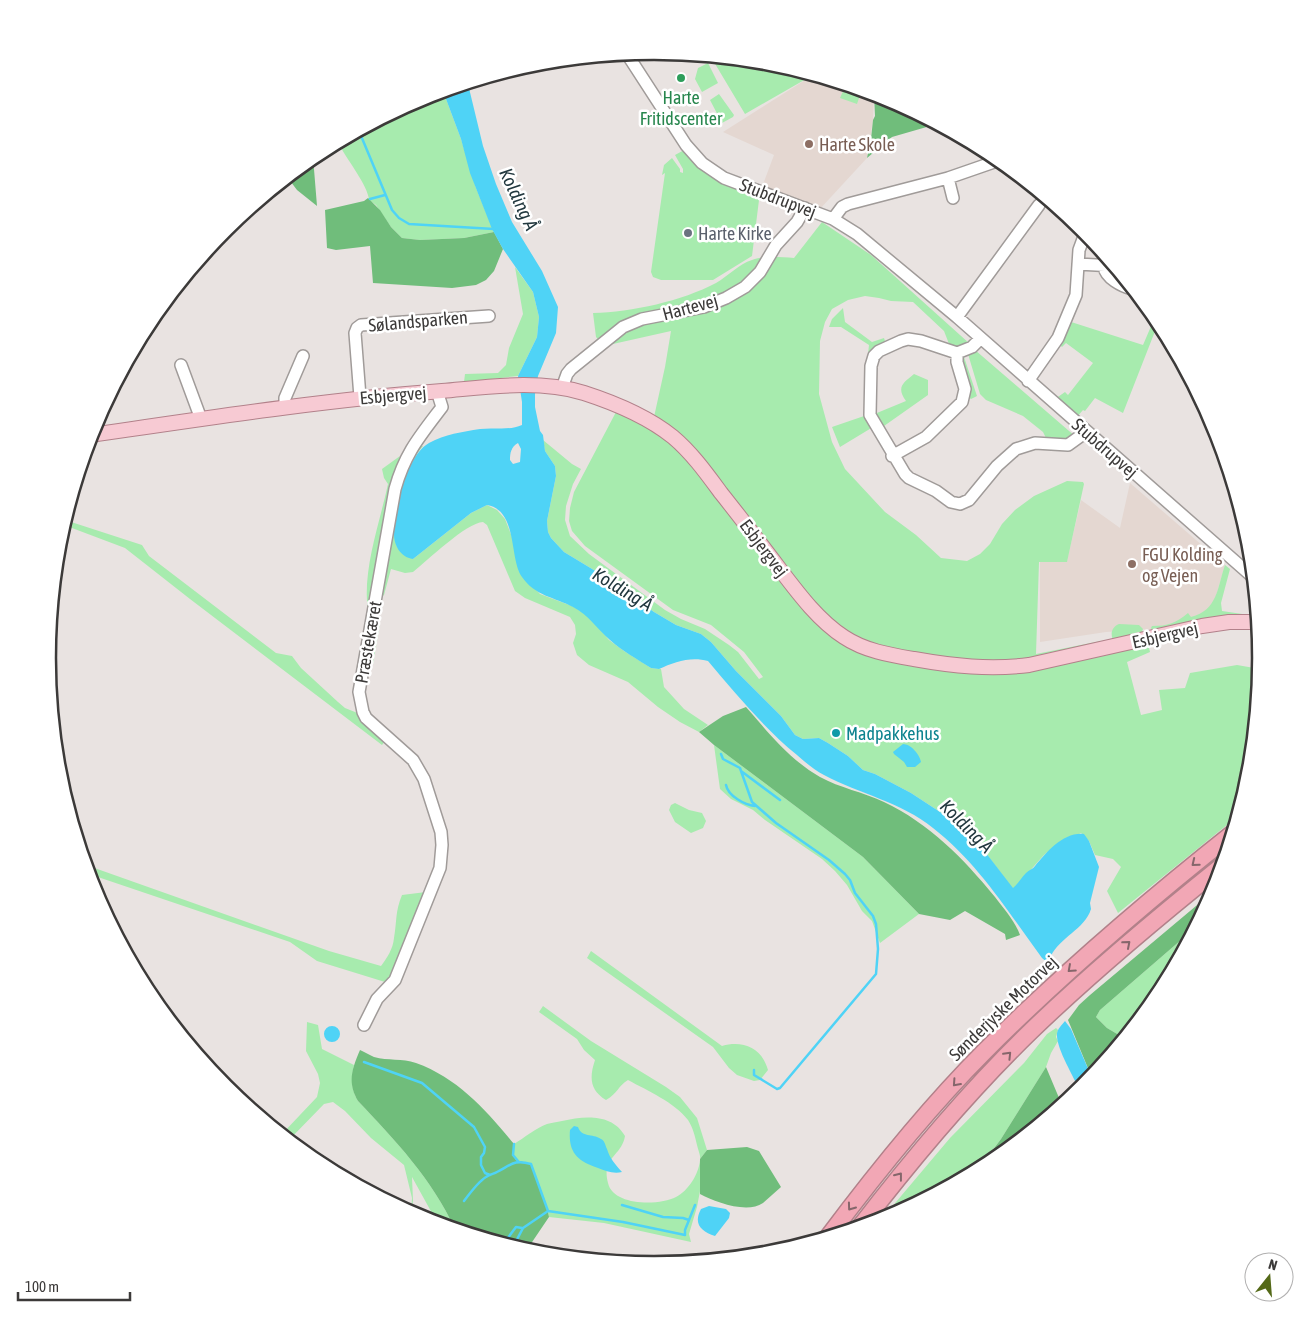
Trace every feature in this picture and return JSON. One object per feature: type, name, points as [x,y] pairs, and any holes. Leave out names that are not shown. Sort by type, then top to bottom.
[{"type":"highway","name":"Sønderjyske Motorvej","points":[[834,1229],[917,1125],[982,1054],[1043,995],[1102,942],[1170,883],[1224,840]]},
{"type":"highway","name":"Sønderjyske Motorvej","points":[[866,1217],[903,1171],[959,1106],[1030,1033],[1098,968],[1212,874]]},
{"type":"main road","name":"Esbjergvej","points":[[101,434],[360,397],[514,386],[562,388],[616,405],[647,420],[672,436],[699,464],[801,597],[828,624],[857,645],[872,650],[952,666],[1003,668],[1029,665],[1202,626],[1229,622],[1251,622]]},
{"type":"street","name":"Stubdrupvej","points":[[631,61],[686,145],[702,163],[724,178],[833,219],[857,234],[1246,571]]},
{"type":"street","points":[[833,219],[842,207],[848,204],[948,178],[990,163]]},
{"type":"street","points":[[948,178],[953,198]]},
{"type":"street","points":[[956,318],[1039,205]]},
{"type":"street","name":"Hartevej","points":[[562,388],[571,368],[622,327],[642,319],[704,307],[744,288],[760,272],[776,245],[797,222],[805,208]]},
{"type":"street","points":[[1028,382],[1058,338],[1076,295],[1079,250],[1083,240]]},
{"type":"street","points":[[1078,264],[1105,266]]},
{"type":"street","points":[[1108,268],[1105,272],[1121,285]]},
{"type":"street","name":"Sølandsparken","points":[[360,397],[355,333],[361,325],[489,316]]},
{"type":"street","points":[[980,340],[972,347],[958,352],[921,341],[900,341],[878,351],[874,356],[871,366],[870,415],[892,456],[909,478],[936,490],[950,502],[960,504],[969,500],[997,466],[1016,449],[1035,443],[1068,445],[1086,432]]},
{"type":"street","points":[[892,456],[926,437],[962,402],[965,389],[957,362],[958,352]]},
{"type":"street","points":[[285,407],[285,398],[303,356]]},
{"type":"street","points":[[181,365],[201,419]]},
{"type":"street","name":"Præstekæret","points":[[364,1025],[377,999],[395,980],[440,868],[441,832],[424,779],[414,760],[366,718],[363,712],[360,692],[400,468],[412,446],[454,390]]},
{"type":"street","points":[[437,391],[442,406]]},
{"type":"shaded area","name":"Harte Skole","points":[[805,80],[847,92],[874,102],[867,158],[819,210],[762,187],[774,155],[723,132]]},
{"type":"shaded area","name":"FGU Kolding og Vejen","points":[[1130,483],[1225,565],[1210,617],[1164,628],[1106,632],[1040,642],[1040,562],[1067,561],[1081,500],[1120,528]]},
{"type":"green space","points":[[708,63],[718,83],[702,92],[695,79],[698,68]]},
{"type":"green space","points":[[715,64],[733,65],[804,80],[745,114]]},
{"type":"green space","points":[[843,91],[859,97],[857,104],[840,98]]},
{"type":"green space","points":[[719,94],[734,115],[722,123],[710,100]]},
{"type":"green space","points":[[446,98],[476,188],[494,232],[464,238],[420,240],[402,238],[391,227],[376,205],[369,200],[365,187],[342,149],[390,122]]},
{"type":"green space","points":[[874,103],[928,127],[892,137],[867,158],[872,141],[873,120],[875,116]]},
{"type":"green space","points":[[686,149],[766,197],[764,200],[759,200],[752,256],[713,280],[661,280],[653,277],[651,272],[665,173],[662,175],[664,165],[672,158],[680,172],[683,173],[683,169],[675,155]]},
{"type":"green space","points":[[314,167],[317,206],[297,190],[292,183]]},
{"type":"green space","points":[[368,198],[402,238],[420,240],[464,238],[494,232],[503,249],[494,271],[486,280],[476,285],[452,288],[373,283],[370,246],[336,250],[327,248],[325,210],[364,201]]},
{"type":"green space","points":[[822,222],[871,255],[970,344],[951,349],[944,331],[913,302],[891,301],[865,296],[848,300],[832,309],[825,322],[820,341],[819,394],[832,442],[845,469],[885,512],[916,535],[941,558],[967,561],[980,554],[990,544],[1002,524],[1015,510],[1034,496],[1067,481],[1083,482],[1067,562],[1039,562],[1036,654],[1107,641],[1054,656],[983,664],[900,652],[858,640],[831,622],[654,417],[671,331],[604,346],[596,337],[593,313],[640,308],[688,295],[716,283],[743,264],[757,258],[794,258]]},
{"type":"green space","points":[[515,267],[533,292],[539,317],[537,337],[518,376],[464,382],[465,374],[498,373],[506,365],[509,348],[523,314]]},
{"type":"green space","points":[[843,308],[845,322],[872,342],[884,338],[886,344],[868,354],[869,345],[841,327],[829,327],[832,319]]},
{"type":"green space","points":[[1068,321],[1143,345],[1151,325],[1155,331],[1123,413],[1095,398],[1085,411],[1083,410],[1076,418],[1055,399],[1065,392],[1068,395],[1093,363],[1066,343],[1062,347],[1059,344]]},
{"type":"green space","points":[[975,350],[1076,437],[1064,443],[1047,440],[1043,432],[1023,416],[986,400],[980,394],[968,354]]},
{"type":"green space","points":[[963,354],[977,396],[971,399],[967,396],[960,358]]},
{"type":"green space","points":[[914,374],[928,380],[928,395],[884,426],[894,445],[900,448],[896,451],[872,415],[906,401],[901,389]]},
{"type":"green space","points":[[616,412],[663,436],[684,452],[832,634],[988,673],[1148,644],[1150,652],[1127,662],[1141,715],[1162,710],[1159,690],[1185,688],[1190,673],[1237,665],[1253,668],[1248,737],[1229,823],[1118,913],[1107,891],[1121,867],[1113,859],[1095,855],[1089,841],[1081,833],[1047,853],[1013,889],[969,831],[911,793],[875,774],[863,770],[848,756],[819,738],[803,739],[795,735],[781,716],[736,671],[711,642],[701,634],[676,625],[654,612],[607,578],[564,552],[548,532],[547,521],[556,476],[555,466],[545,451],[543,440],[581,469],[573,484],[566,506],[565,520],[570,536],[589,554],[665,610],[705,629],[729,645],[738,652],[759,679],[763,677],[744,652],[711,625],[673,610],[585,546],[572,531],[569,521],[574,492]]},
{"type":"green space","points":[[867,415],[873,427],[840,447],[832,427]]},
{"type":"green space","points":[[418,446],[423,446],[410,467],[399,494],[395,522],[397,547],[413,559],[471,513],[487,505],[497,510],[505,519],[512,537],[519,571],[540,594],[572,606],[588,615],[609,640],[651,668],[661,669],[664,687],[684,709],[708,725],[699,732],[680,722],[658,707],[628,682],[589,665],[577,655],[573,643],[576,634],[575,625],[570,617],[525,598],[515,591],[487,525],[483,522],[457,535],[413,572],[405,573],[391,569],[384,595],[380,598],[402,474]]},
{"type":"green space","points":[[400,456],[391,490],[368,613],[367,581],[369,564],[388,484],[382,469]]},
{"type":"green space","points":[[73,522],[142,545],[149,556],[276,653],[292,656],[301,668],[345,708],[360,714],[385,741],[382,745],[190,599],[125,548],[71,528]]},
{"type":"green space","points":[[1225,565],[1230,569],[1221,603],[1222,611],[1249,615],[1249,617],[1156,631],[1152,630],[1152,626],[1171,623],[1188,613],[1191,617],[1207,609],[1212,604],[1218,590]]},
{"type":"green space","points":[[380,623],[373,664],[367,665],[375,624]]},
{"type":"green space","points":[[1119,624],[1139,625],[1143,629],[1141,634],[1113,640],[1112,630]]},
{"type":"green space","points":[[746,707],[780,745],[809,770],[828,781],[884,802],[931,831],[958,856],[995,897],[1009,915],[1020,935],[1006,940],[1005,934],[965,911],[950,920],[919,914],[863,857],[699,732],[723,716]]},
{"type":"green space","points":[[714,745],[863,857],[919,914],[880,943],[872,921],[862,911],[847,885],[835,871],[822,859],[753,810],[731,799],[720,789]]},
{"type":"green space","points":[[675,803],[689,810],[702,813],[706,821],[703,828],[691,833],[675,822],[669,810],[671,805]]},
{"type":"green space","points":[[95,868],[329,951],[381,966],[392,946],[397,912],[402,895],[426,892],[394,971],[385,982],[317,961],[290,942],[98,877]]},
{"type":"green space","points":[[1200,903],[1183,938],[1100,1010],[1096,1017],[1107,1028],[1119,1035],[1089,1070],[1068,1020],[1079,1005]]},
{"type":"green space","points":[[1183,938],[1152,991],[1119,1035],[1107,1028],[1096,1017],[1100,1010]]},
{"type":"green space","points":[[591,951],[722,1046],[730,1044],[744,1045],[756,1051],[765,1062],[768,1070],[760,1080],[754,1081],[737,1075],[729,1068],[713,1047],[587,958]]},
{"type":"green space","points":[[543,1006],[591,1041],[680,1097],[697,1118],[707,1150],[700,1159],[695,1135],[690,1123],[668,1102],[628,1080],[606,1100],[601,1096],[592,1083],[595,1060],[584,1050],[577,1039],[539,1012]]},
{"type":"green space","points":[[307,1022],[318,1025],[322,1049],[354,1065],[352,1083],[358,1101],[412,1161],[435,1193],[451,1221],[432,1213],[412,1177],[413,1201],[412,1205],[412,1198],[404,1165],[371,1138],[345,1111],[333,1102],[324,1104],[293,1135],[286,1130],[317,1097],[320,1083],[318,1074],[306,1051]]},
{"type":"green space","points":[[1056,1028],[1058,1030],[1056,1037],[1058,1041],[1046,1067],[1001,1139],[988,1155],[954,1177],[892,1207],[950,1138],[1024,1063],[1047,1034]]},
{"type":"green space","points":[[360,1050],[374,1057],[416,1063],[445,1077],[482,1108],[514,1144],[513,1154],[516,1160],[531,1164],[546,1203],[549,1217],[531,1243],[451,1221],[435,1193],[412,1161],[358,1101],[352,1082],[355,1063]]},
{"type":"green space","points":[[1046,1067],[1059,1099],[1019,1133],[989,1154]]},
{"type":"green space","points":[[588,1117],[605,1120],[613,1123],[625,1136],[623,1143],[607,1168],[608,1183],[612,1191],[627,1200],[648,1203],[668,1200],[680,1194],[689,1186],[695,1176],[700,1160],[700,1191],[689,1234],[691,1242],[604,1223],[549,1217],[546,1203],[531,1164],[518,1161],[513,1154],[514,1144],[547,1124]]},
{"type":"green space","points":[[747,1147],[759,1151],[781,1187],[763,1203],[749,1207],[731,1206],[700,1194],[700,1159],[707,1150]]},
{"type":"water","points":[[469,90],[483,146],[496,184],[512,222],[542,271],[558,307],[556,333],[538,376],[535,394],[535,407],[540,431],[543,435],[545,451],[555,466],[556,476],[547,521],[548,532],[551,538],[564,552],[607,578],[654,612],[676,625],[701,634],[711,642],[736,671],[781,716],[795,735],[803,739],[819,738],[848,756],[863,770],[875,774],[911,793],[969,831],[1013,888],[1056,844],[1069,836],[1084,834],[1089,841],[1099,867],[1090,903],[1091,909],[1078,928],[1055,950],[1051,956],[1052,962],[1049,964],[1042,958],[979,873],[965,857],[933,828],[908,811],[838,782],[813,768],[785,745],[762,722],[708,661],[689,659],[659,669],[651,668],[615,644],[579,611],[533,588],[522,577],[518,569],[508,525],[504,516],[497,509],[487,505],[471,513],[413,559],[401,553],[395,542],[394,524],[403,484],[414,459],[421,449],[441,437],[480,429],[512,428],[522,425],[522,402],[518,376],[537,337],[539,317],[533,292],[503,249],[492,229],[470,173],[461,139],[446,98]],"holes":[[[518,443],[521,449],[520,462],[513,464],[510,460],[512,448]]]},
{"type":"water","points":[[903,744],[915,750],[919,756],[921,762],[915,767],[907,767],[894,754],[893,752]]},
{"type":"water","points":[[1065,1021],[1071,1029],[1089,1070],[1076,1083],[1059,1047],[1057,1040],[1058,1030]]},
{"type":"water","points":[[332,1026],[338,1028],[340,1034],[338,1040],[332,1042],[326,1040],[324,1034],[326,1028]]},
{"type":"water","points":[[574,1126],[578,1127],[582,1133],[598,1137],[602,1140],[611,1159],[622,1172],[607,1171],[580,1159],[571,1145],[570,1130]]},
{"type":"water","points":[[709,1206],[726,1209],[730,1213],[729,1218],[715,1236],[702,1229],[698,1223],[701,1209]]},
{"type":"waterway","points":[[361,137],[392,210],[399,218],[409,224],[494,229]]},
{"type":"waterway","points":[[370,199],[385,195]]},
{"type":"waterway","points":[[721,754],[723,759],[740,768],[741,771],[780,800]]},
{"type":"waterway","points":[[741,771],[752,802],[776,823],[829,860],[850,880],[855,893],[873,916],[876,924],[878,949],[876,974],[780,1088],[777,1089],[754,1075],[754,1070]]},
{"type":"waterway","points":[[726,785],[730,793],[738,799],[755,806]]},
{"type":"waterway","points":[[364,1062],[422,1083],[474,1127],[485,1147],[481,1157],[481,1165],[485,1173],[490,1175]]},
{"type":"waterway","points":[[514,1144],[513,1155],[518,1161]]},
{"type":"waterway","points":[[464,1201],[487,1176],[520,1162],[531,1164],[548,1211]]},
{"type":"waterway","points":[[622,1205],[663,1217],[689,1220]]},
{"type":"waterway","points":[[517,1240],[523,1228],[548,1211],[623,1222],[685,1235],[685,1230],[695,1205]]},
{"type":"waterway","points":[[508,1238],[516,1227],[522,1228]]},
{"type":"place","name":"Harte Fritidscenter","points":[[681,78]]},
{"type":"place","name":"Harte Skole","points":[[809,144]]},
{"type":"place","name":"Harte Kirke","points":[[688,233]]},
{"type":"place","name":"FGU Kolding og Vejen","points":[[1132,564]]},
{"type":"place","name":"Madpakkehus","points":[[836,733]]},
{"type":"water label","name":"Kolding Å","points":[[519,199]]},
{"type":"water label","name":"Kolding Å","points":[[623,589]]},
{"type":"water label","name":"Kolding Å","points":[[967,826]]}]
